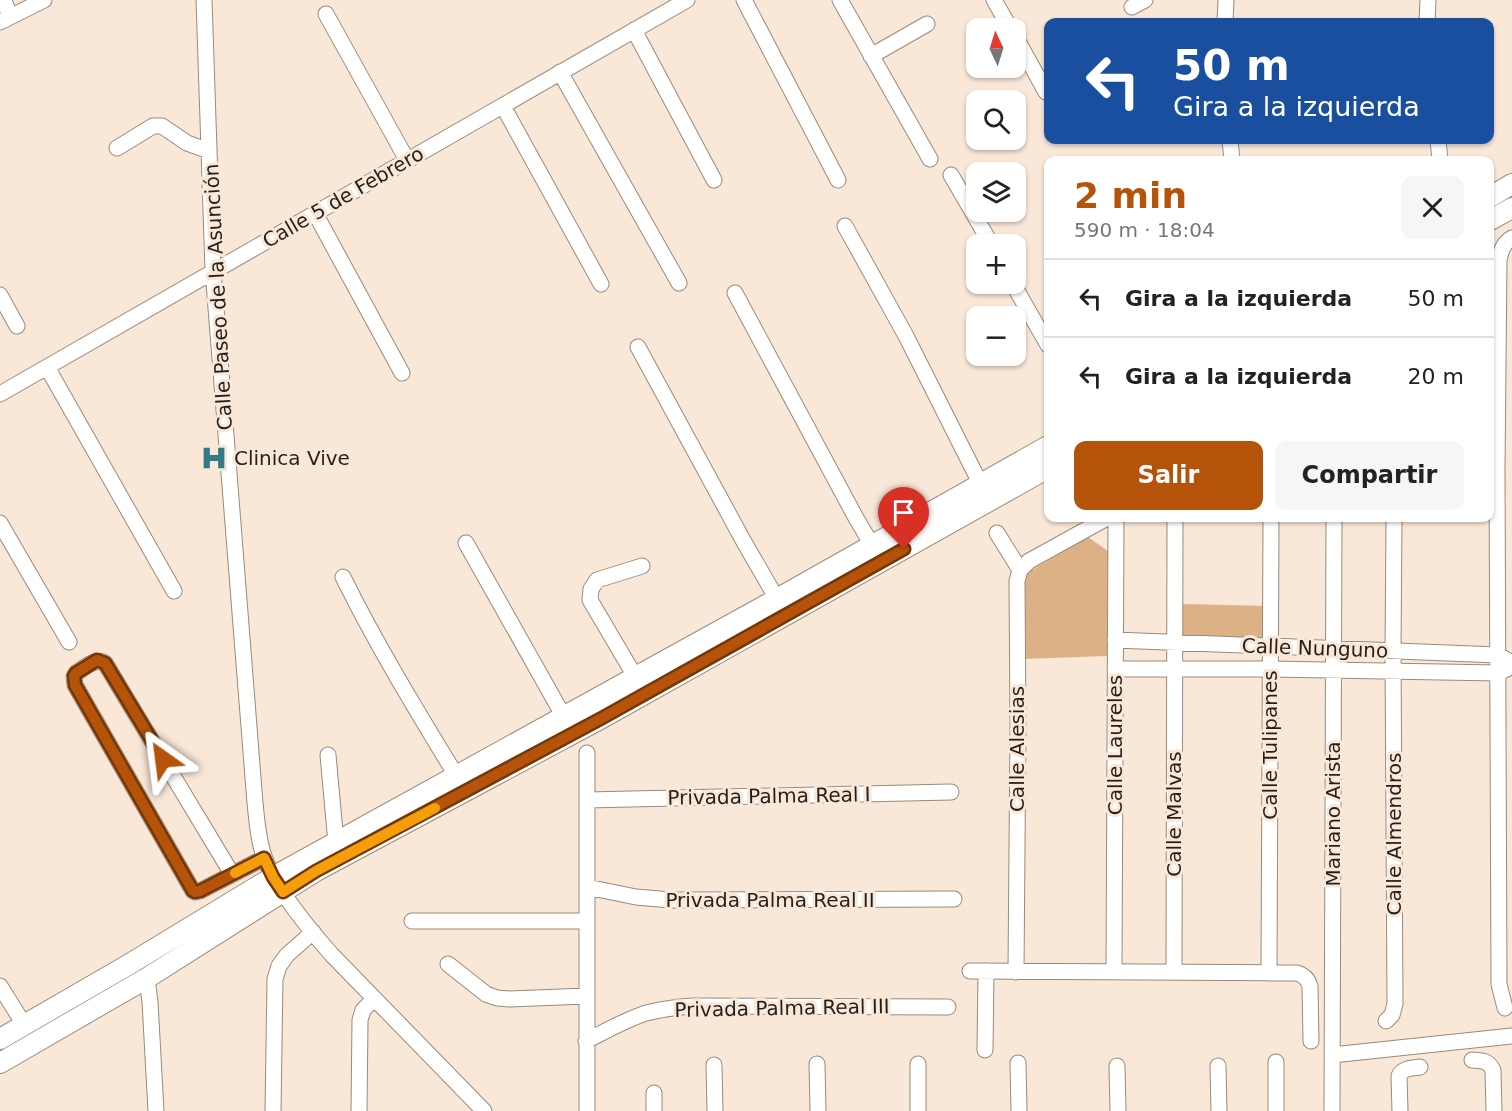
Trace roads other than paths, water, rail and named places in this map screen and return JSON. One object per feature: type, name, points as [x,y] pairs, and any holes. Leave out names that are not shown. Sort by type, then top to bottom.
[{"type":"main road","points":[[1494,194],[1512,184]]},
{"type":"main road","points":[[1494,218],[1512,208]]},
{"type":"main road","points":[[0,1063],[147,978],[336,843],[636,678],[1044,448]]},
{"type":"main road","points":[[0,1039],[278,885],[316,871],[602,718],[1044,470]]},
{"type":"street","points":[[4,0],[3,20],[44,0]]},
{"type":"street","name":"Calle Paseo de la Asunción","points":[[204,0],[213,270],[255,803],[264,858],[278,885],[313,932],[374,999],[484,1111]]},
{"type":"street","name":"Calle 5 de Febrero","points":[[0,394],[687,0]]},
{"type":"street","points":[[744,0],[838,180]]},
{"type":"street","points":[[840,0],[930,159]]},
{"type":"street","points":[[994,0],[1004,18]]},
{"type":"street","points":[[1225,18],[1226,0]]},
{"type":"street","points":[[1427,18],[1428,0]]},
{"type":"street","points":[[326,14],[407,160]]},
{"type":"street","points":[[871,56],[927,24]]},
{"type":"street","points":[[634,30],[714,180]]},
{"type":"street","points":[[1026,56],[1044,88]]},
{"type":"street","points":[[560,72],[679,283]]},
{"type":"street","points":[[503,106],[601,284]]},
{"type":"street","points":[[117,148],[153,126],[162,126],[187,143],[209,151]]},
{"type":"street","points":[[951,175],[985,234]]},
{"type":"street","points":[[315,213],[402,373]]},
{"type":"street","points":[[845,225],[906,336],[980,483]]},
{"type":"street","points":[[1505,1008],[1499,984],[1507,668],[1498,655],[1505,469],[1498,260],[1506,242],[1512,238]]},
{"type":"street","points":[[735,293],[872,545]]},
{"type":"street","points":[[1019,294],[1044,338]]},
{"type":"street","points":[[0,295],[18,326]]},
{"type":"street","points":[[638,347],[777,599]]},
{"type":"street","points":[[47,367],[174,591]]},
{"type":"street","points":[[997,534],[1020,570],[1029,561],[1100,522]]},
{"type":"street","name":"Calle Laureles","points":[[1114,972],[1116,522]]},
{"type":"street","points":[[1175,656],[1176,522]]},
{"type":"street","name":"Calle Tulipanes","points":[[1269,973],[1270,522]]},
{"type":"street","name":"Mariano Arista","points":[[1332,1111],[1334,522]]},
{"type":"street","name":"Calle Almendros","points":[[1389,1018],[1395,1004],[1394,522]]},
{"type":"street","points":[[0,523],[69,642]]},
{"type":"street","points":[[466,543],[564,717]]},
{"type":"street","points":[[636,678],[590,600],[591,589],[597,580],[642,566]]},
{"type":"street","name":"Calle Alesias","points":[[1016,972],[1017,582],[1020,570]]},
{"type":"street","points":[[343,577],[398,681],[457,777]]},
{"type":"street","name":"Calle Nunguno","points":[[1115,640],[1175,656],[1270,669],[1393,671],[1507,668]]},
{"type":"street","name":"Calle Nunguno","points":[[1115,669],[1175,656],[1270,646],[1498,655]]},
{"type":"street","name":"Calle Malvas","points":[[1174,972],[1175,656]]},
{"type":"street","points":[[232,874],[105,663],[97,660],[76,673],[75,685],[193,891],[200,891],[264,858]]},
{"type":"street","points":[[586,1111],[587,753]]},
{"type":"street","points":[[328,755],[336,843]]},
{"type":"street","name":"Privada Palma Real I","points":[[587,800],[951,792]]},
{"type":"street","name":"Privada Palma Real II","points":[[587,887],[636,897],[671,900],[954,899]]},
{"type":"street","points":[[412,921],[587,921]]},
{"type":"street","points":[[273,1111],[275,979],[279,966],[287,955],[313,932]]},
{"type":"street","points":[[448,964],[486,994],[497,998],[586,996]]},
{"type":"street","points":[[985,1050],[978,971],[1297,973],[1303,975],[1310,986],[1311,1041]]},
{"type":"street","points":[[147,978],[156,1111]]},
{"type":"street","points":[[0,986],[25,1026]]},
{"type":"street","points":[[359,1111],[360,1020],[363,1010],[374,999]]},
{"type":"street","name":"Privada Palma Real III","points":[[586,1041],[647,1013],[669,1008],[693,1006],[948,1007]]},
{"type":"street","points":[[1332,1055],[1512,1036]]},
{"type":"street","points":[[1472,1060],[1486,1061],[1493,1070],[1494,1111]]},
{"type":"street","points":[[1276,1062],[1276,1111]]},
{"type":"street","points":[[1018,1063],[1019,1111]]},
{"type":"street","points":[[817,1064],[818,1111]]},
{"type":"street","points":[[918,1064],[918,1111]]},
{"type":"street","points":[[714,1065],[715,1111]]},
{"type":"street","points":[[1117,1066],[1118,1111]]},
{"type":"street","points":[[1218,1066],[1219,1111]]},
{"type":"street","points":[[1400,1111],[1399,1076],[1403,1071],[1420,1067]]},
{"type":"street","points":[[654,1093],[654,1111]]},
{"type":"place","name":"Clinica Vive","points":[[214,458]]}]
